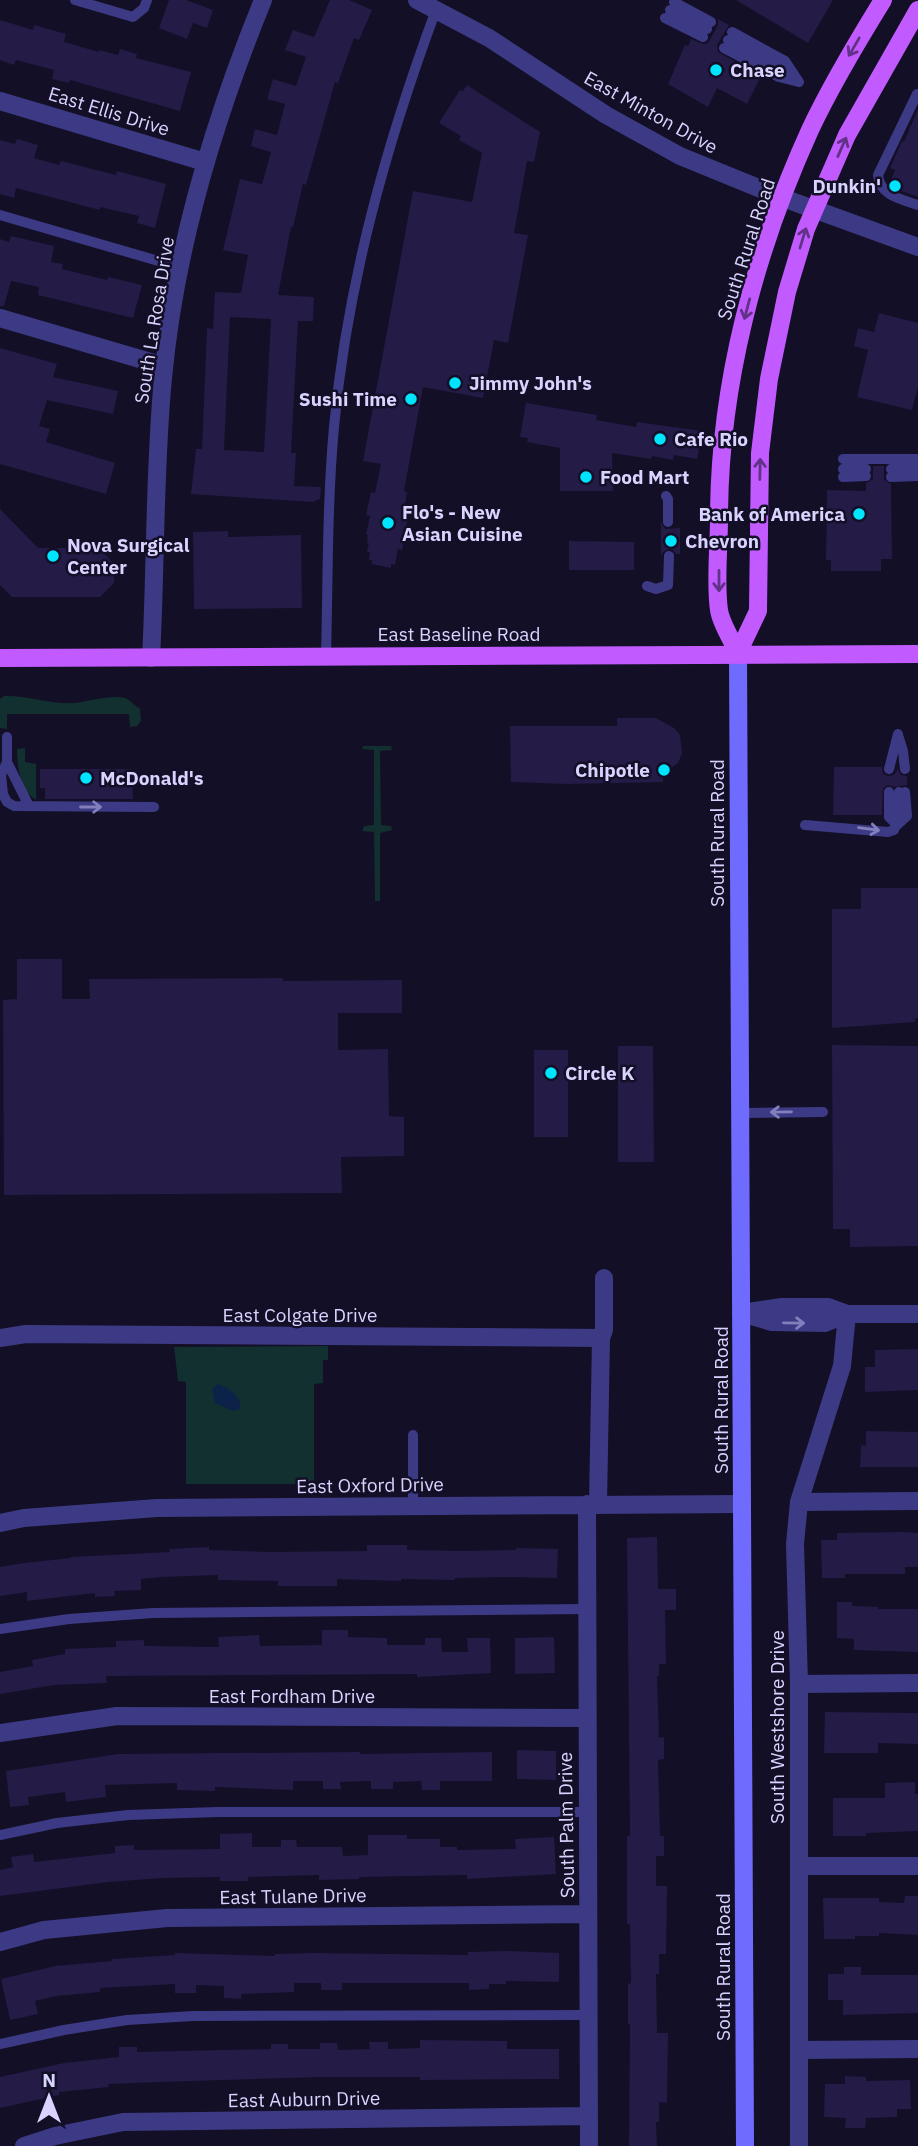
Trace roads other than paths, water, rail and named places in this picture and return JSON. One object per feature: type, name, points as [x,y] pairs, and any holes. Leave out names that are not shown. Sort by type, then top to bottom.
[{"type":"main road","name":"South Rural Road","points":[[745,2146],[738,653],[719,611],[721,461],[739,340],[762,255],[811,128],[883,0]]},
{"type":"main road","name":"South Rural Road","points":[[738,653],[758,611],[760,453],[769,379],[787,292],[814,209],[847,135],[918,10]]},
{"type":"main road","name":"East Baseline Road","points":[[0,659],[918,654]]},
{"type":"street","name":"South La Rosa Drive","points":[[151,658],[164,366],[179,267],[205,162],[226,94],[262,0]]},
{"type":"street","name":"East Minton Drive","points":[[417,0],[494,41],[606,115],[680,156],[783,198],[918,247]]},
{"type":"street","name":"East Ellis Drive","points":[[0,101],[205,162]]},
{"type":"street","points":[[0,318],[164,366]]},
{"type":"street","name":"South Palm Drive","points":[[589,2146],[586,1609],[600,1338],[604,1330],[604,1278]]},
{"type":"street","points":[[741,1313],[782,1307],[828,1307],[847,1314],[918,1314]]},
{"type":"street","name":"South Westshore Drive","points":[[799,2146],[799,1684],[795,1544],[799,1502],[842,1366],[847,1314]]},
{"type":"street","name":"East Colgate Drive","points":[[0,1338],[39,1334],[600,1338]]},
{"type":"street","points":[[799,1502],[918,1501]]},
{"type":"street","name":"East Oxford Drive","points":[[0,1524],[24,1518],[157,1508],[742,1504]]},
{"type":"street","points":[[799,1684],[918,1683]]},
{"type":"street","name":"East Fordham Drive","points":[[0,1733],[117,1716],[586,1718]]},
{"type":"street","points":[[799,1866],[918,1866]]},
{"type":"street","name":"East Tulane Drive","points":[[0,1942],[44,1930],[167,1918],[589,1914]]},
{"type":"street","points":[[799,2050],[918,2049]]},
{"type":"street","name":"East Auburn Drive","points":[[24,2146],[55,2136],[123,2122],[589,2116]]},
{"type":"lane","points":[[75,0],[133,17],[144,8],[147,0]]},
{"type":"lane","points":[[326,656],[334,427],[348,323],[366,232],[407,89],[436,10]]},
{"type":"lane","points":[[670,10],[707,29],[670,10]]},
{"type":"lane","points":[[728,40],[785,61],[799,82],[779,77],[728,40]]},
{"type":"lane","points":[[917,94],[878,175],[887,194],[918,205]]},
{"type":"lane","points":[[0,215],[179,267]]},
{"type":"lane","points":[[866,473],[843,468],[918,459]]},
{"type":"lane","points":[[918,468],[891,473],[918,477]]},
{"type":"lane","points":[[666,496],[668,522]]},
{"type":"lane","points":[[647,586],[656,590],[668,585],[669,556]]},
{"type":"lane","points":[[898,734],[903,751],[897,769],[898,734]]},
{"type":"lane","points":[[6,737],[7,762],[29,806]]},
{"type":"lane","points":[[7,762],[1,775],[3,794],[6,802],[14,806],[154,807]]},
{"type":"lane","points":[[805,825],[888,832],[894,830],[907,816],[898,792],[889,817],[897,825]]},
{"type":"lane","points":[[740,1113],[822,1112]]},
{"type":"lane","points":[[413,1435],[413,1506]]},
{"type":"lane","points":[[0,1629],[69,1619],[153,1613],[586,1609]]},
{"type":"lane","points":[[0,1835],[57,1823],[128,1815],[216,1812],[587,1812]]},
{"type":"lane","points":[[0,2044],[127,2020],[193,2016],[589,2015]]},
{"type":"water","points":[[218,1384],[237,1396],[240,1409],[233,1411],[215,1403],[212,1389]]},
{"type":"place","name":"Chase","points":[[716,70]]},
{"type":"place","name":"Dunkin'","points":[[895,186]]},
{"type":"place","name":"Jimmy John's","points":[[455,383]]},
{"type":"place","name":"Sushi Time","points":[[411,399]]},
{"type":"place","name":"Cafe Rio","points":[[660,439]]},
{"type":"place","name":"Food Mart","points":[[586,477]]},
{"type":"place","name":"Bank of America","points":[[859,514]]},
{"type":"place","name":"Flo's - New Asian Cuisine","points":[[388,523]]},
{"type":"place","name":"Chevron","points":[[671,541]]},
{"type":"place","name":"Nova Surgical Center","points":[[53,556]]},
{"type":"place","name":"Chipotle","points":[[664,770]]},
{"type":"place","name":"McDonald's","points":[[86,778]]},
{"type":"place","name":"Circle K","points":[[551,1073]]}]
